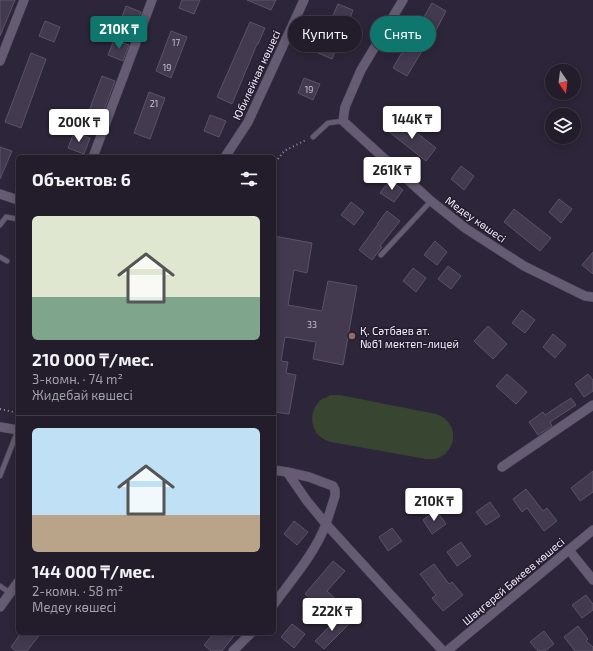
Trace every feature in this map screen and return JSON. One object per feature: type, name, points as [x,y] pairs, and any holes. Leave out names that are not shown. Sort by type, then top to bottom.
[{"type":"street","points":[[0,61],[24,0]]},
{"type":"street","points":[[94,155],[152,0]]},
{"type":"street","name":"Юбилейная көшесі","points":[[226,155],[248,122],[304,0]]},
{"type":"street","points":[[343,121],[344,107],[361,70],[403,0]]},
{"type":"street","name":"Медеу көшесі","points":[[343,121],[431,201],[465,228],[524,266],[585,296],[593,298]]},
{"type":"street","points":[[0,194],[16,199]]},
{"type":"street","points":[[502,467],[593,405]]},
{"type":"street","points":[[0,427],[16,430]]},
{"type":"street","points":[[276,470],[309,477],[332,486],[335,490],[335,496],[322,536],[276,601]]},
{"type":"street","points":[[287,472],[307,501],[326,524],[443,651]]},
{"type":"street","name":"Шәңгерей Бөкеев көшесі","points":[[447,651],[593,530]]},
{"type":"street","points":[[569,550],[593,580]]},
{"type":"street","points":[[0,607],[16,585]]},
{"type":"street","points":[[233,651],[249,635]]},
{"type":"lane","points":[[313,137],[328,123],[343,121]]},
{"type":"lane","points":[[381,255],[431,201]]},
{"type":"lane","points":[[0,226],[6,217],[16,219]]},
{"type":"lane","points":[[0,257],[7,260]]},
{"type":"lane","points":[[0,476],[16,435]]},
{"type":"lane","points":[[0,586],[10,593]]},
{"type":"path","points":[[276,159],[278,159],[284,151],[313,137]]},
{"type":"path","points":[[0,410],[16,413]]},
{"type":"green space","points":[[330,395],[340,395],[436,414],[443,417],[449,423],[452,429],[453,441],[447,452],[435,459],[426,459],[331,442],[322,438],[318,434],[315,430],[312,419],[318,403]]},
{"type":"building","points":[[0,0],[15,0],[0,36]]},
{"type":"building","points":[[182,0],[200,0],[194,14],[179,8]]},
{"type":"building","points":[[247,0],[276,0],[271,10]]},
{"type":"building","points":[[432,3],[446,11],[436,30],[436,16],[425,16]]},
{"type":"building","points":[[338,4],[353,10],[351,16],[333,16]]},
{"type":"building","points":[[126,6],[141,12],[135,28],[120,22]]},
{"type":"building","points":[[45,21],[60,27],[54,42],[39,36]]},
{"type":"building","points":[[250,22],[265,28],[232,104],[217,97]]},
{"type":"building","points":[[171,31],[187,37],[171,78],[156,71]]},
{"type":"building","points":[[114,40],[129,45],[123,61],[108,55]]},
{"type":"building","points":[[316,52],[335,52],[332,59]]},
{"type":"building","points":[[404,52],[421,52],[407,76],[393,68],[401,54]]},
{"type":"building","points":[[31,53],[46,59],[21,128],[5,122]]},
{"type":"building","points":[[102,76],[115,81],[100,121],[87,116]]},
{"type":"building","points":[[304,78],[320,84],[313,100],[298,93]]},
{"type":"building","points":[[149,92],[165,98],[150,139],[134,133]]},
{"type":"building","points":[[210,115],[226,121],[219,137],[204,131]]},
{"type":"building","points":[[398,118],[436,148],[426,161],[388,131]]},
{"type":"building","points":[[74,132],[90,138],[84,154],[68,148]]},
{"type":"building","points":[[0,147],[12,151],[0,179]]},
{"type":"building","points":[[461,166],[474,176],[464,190],[451,179]]},
{"type":"building","points":[[390,180],[403,190],[394,202],[380,193]]},
{"type":"building","points":[[559,199],[572,209],[561,223],[549,212]]},
{"type":"building","points":[[351,202],[364,212],[354,225],[341,215]]},
{"type":"building","points":[[514,209],[551,238],[540,251],[504,222]]},
{"type":"building","points":[[387,211],[400,221],[380,246],[382,247],[372,260],[359,250]]},
{"type":"building","points":[[276,236],[312,243],[307,273],[294,270],[288,305],[322,311],[328,281],[357,286],[343,365],[313,359],[316,342],[285,337],[281,361],[288,362],[286,373],[296,375],[289,414],[276,412]]},
{"type":"building","points":[[435,241],[447,252],[437,265],[424,255]]},
{"type":"building","points":[[593,252],[593,274],[582,265]]},
{"type":"building","points":[[448,266],[461,276],[451,289],[438,279]]},
{"type":"building","points":[[413,268],[426,278],[416,292],[403,281]]},
{"type":"building","points":[[522,310],[535,320],[525,333],[512,323]]},
{"type":"building","points":[[488,326],[507,344],[493,359],[474,341]]},
{"type":"building","points":[[553,334],[566,345],[555,358],[543,347]]},
{"type":"building","points":[[507,374],[527,392],[516,404],[496,386]]},
{"type":"building","points":[[588,374],[593,380],[593,391],[584,397],[575,384]]},
{"type":"building","points":[[571,398],[576,405],[550,422],[552,426],[538,435],[529,422],[543,412],[545,415]]},
{"type":"building","points":[[593,471],[593,492],[580,501],[571,488]]},
{"type":"building","points":[[526,489],[543,511],[547,508],[557,521],[544,531],[527,508],[522,512],[513,499]]},
{"type":"building","points":[[490,502],[500,516],[486,525],[476,512]]},
{"type":"building","points":[[436,510],[446,524],[432,534],[423,520]]},
{"type":"building","points":[[294,521],[308,532],[297,545],[284,534]]},
{"type":"building","points":[[392,528],[402,541],[388,551],[379,537]]},
{"type":"building","points":[[461,542],[471,556],[457,566],[447,552]]},
{"type":"building","points":[[333,561],[345,571],[327,591],[343,606],[333,619],[305,594]]},
{"type":"building","points":[[434,564],[449,584],[452,582],[463,595],[443,611],[432,598],[436,595],[420,574]]},
{"type":"building","points":[[586,595],[593,604],[593,610],[582,618],[572,605]]},
{"type":"building","points":[[340,616],[349,624],[324,649],[315,641]]},
{"type":"building","points":[[292,624],[305,634],[294,648],[281,637]]},
{"type":"building","points":[[578,626],[588,639],[586,641],[593,647],[593,651],[575,651],[564,637]]},
{"type":"building","points":[[544,631],[554,644],[545,651],[538,651],[530,642]]},
{"type":"building","points":[[20,635],[39,635],[27,651],[16,651],[11,647]]},
{"type":"building","points":[[212,635],[234,635],[222,651],[211,651],[204,645]]},
{"type":"place","name":"Қ. Сәтбаев ат. №61 мектеп-лицей","points":[[352,336]]}]
